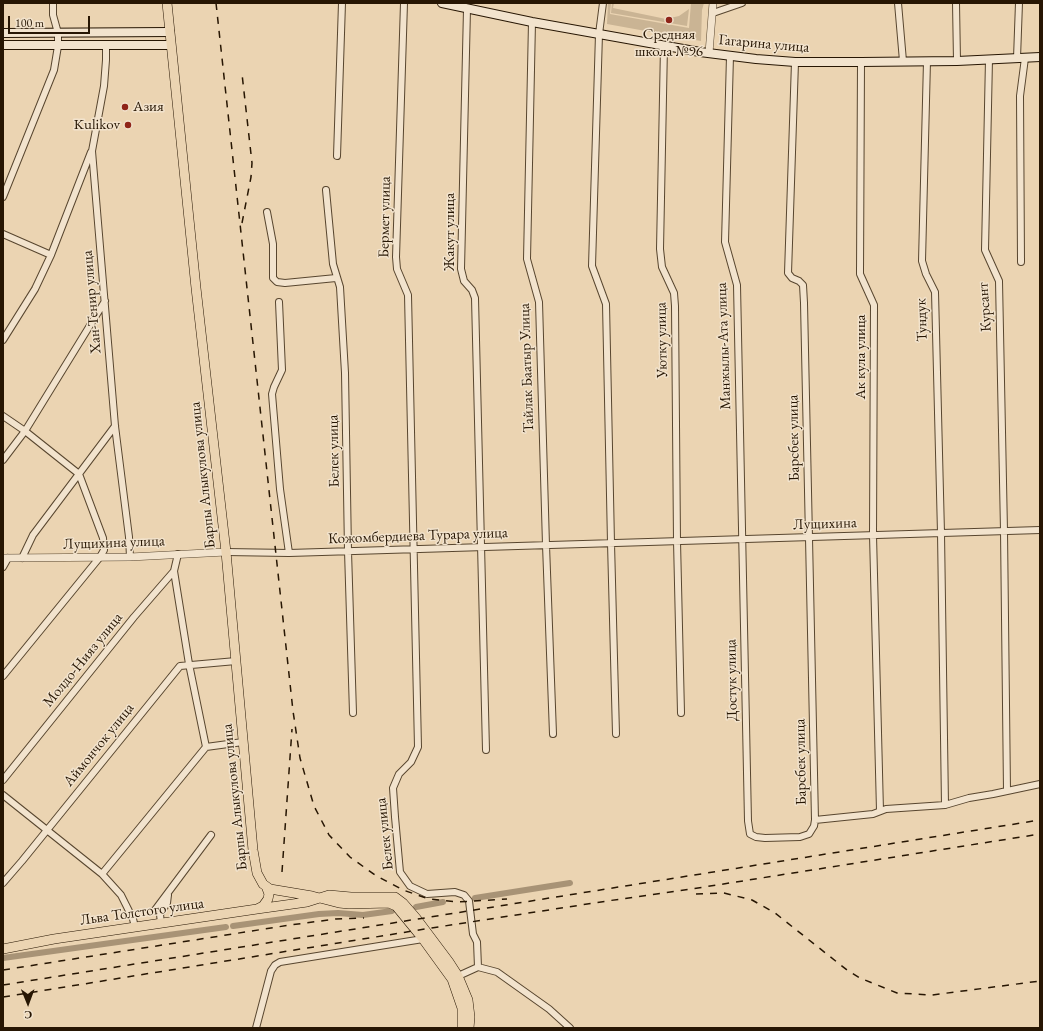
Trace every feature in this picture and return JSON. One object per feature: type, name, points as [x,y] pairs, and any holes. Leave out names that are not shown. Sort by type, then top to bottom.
[{"type":"main road","name":"Гагарина улица","points":[[442,3],[532,22],[664,46],[730,56],[795,62],[957,61],[1040,57]]},
{"type":"main road","name":"Барпы Алыкулова улица","points":[[169,4],[171,45],[195,280],[226,552],[254,861],[258,877],[266,886],[281,891],[319,898]]},
{"type":"main road","points":[[3,33],[170,32]]},
{"type":"main road","points":[[3,46],[171,45]]},
{"type":"main road","points":[[257,909],[263,906],[268,899],[269,894],[266,886]]},
{"type":"main road","points":[[319,898],[329,895],[352,897],[395,897],[403,903],[450,962],[461,1002],[463,1016],[462,1028]]},
{"type":"main road","points":[[319,898],[330,902],[349,904],[392,904],[400,910],[455,978],[468,1000],[470,1017],[469,1028]]},
{"type":"main road","name":"Льва Толстого улица","points":[[3,949],[307,902],[319,898]]},
{"type":"street","points":[[3,197],[54,70],[58,46],[58,33],[53,15],[53,3]]},
{"type":"street","points":[[337,156],[342,3]]},
{"type":"street","name":"Бермет улица","points":[[404,3],[396,257],[397,269],[408,295],[413,549]]},
{"type":"street","points":[[603,3],[599,34],[592,266],[606,304],[610,543],[616,734]]},
{"type":"street","points":[[709,53],[713,3]]},
{"type":"street","points":[[713,13],[742,3]]},
{"type":"street","points":[[898,3],[903,62]]},
{"type":"street","points":[[956,3],[957,61]]},
{"type":"street","points":[[1020,3],[1021,262]]},
{"type":"street","name":"Жакут улица","points":[[467,9],[461,269],[464,281],[472,290],[475,298],[486,750]]},
{"type":"street","name":"Тайлак Баатыр Улица","points":[[532,22],[527,259],[539,302],[553,734]]},
{"type":"street","name":"Хан-Тенир улица","points":[[106,46],[104,86],[92,151],[115,426],[129,537],[130,557]]},
{"type":"street","name":"Уютку улица","points":[[664,46],[660,248],[662,267],[674,293],[675,306],[677,541],[681,713]]},
{"type":"street","name":"Манжылы-Ата улица","points":[[730,56],[725,242],[737,285],[742,539]]},
{"type":"street","name":"Курсант","points":[[989,59],[985,250],[999,281],[1004,531],[1006,791]]},
{"type":"street","name":"Тундук","points":[[927,61],[922,261],[934,292],[941,533],[945,805]]},
{"type":"street","name":"Барсбек улица","points":[[795,62],[788,273],[802,285],[804,304],[815,820]]},
{"type":"street","name":"Ак кула улица","points":[[861,62],[860,274],[874,305],[873,535],[880,811]]},
{"type":"street","points":[[3,340],[35,289],[51,255],[92,151]]},
{"type":"street","name":"Белек улица","points":[[326,190],[333,264],[336,278],[340,287],[345,373],[353,713]]},
{"type":"street","points":[[267,212],[273,244],[273,278],[277,282],[336,278]]},
{"type":"street","points":[[3,234],[51,255]]},
{"type":"street","points":[[3,460],[25,431],[105,301]]},
{"type":"street","points":[[279,302],[282,370],[272,394],[280,489],[289,553]]},
{"type":"street","points":[[3,416],[25,431],[79,474],[103,538],[104,550],[100,557],[3,676]]},
{"type":"street","points":[[22,558],[33,535],[115,426]]},
{"type":"street","name":"Лущихина","points":[[610,543],[1040,530]]},
{"type":"street","name":"Достук улица","points":[[742,539],[748,821],[750,834],[756,837],[765,838],[800,837],[808,834],[814,826],[815,820]]},
{"type":"street","name":"Кожомбердиева Турара улица","points":[[226,552],[289,553],[610,543]]},
{"type":"street","name":"Белек улица","points":[[413,549],[418,747],[410,762],[399,774],[393,788],[400,872],[410,886],[427,894],[455,892],[464,895],[469,901],[473,934],[478,942],[478,967]]},
{"type":"street","name":"Лущихина улица","points":[[5,558],[130,557],[226,552]]},
{"type":"street","name":"Молдо-Нияз улица","points":[[3,780],[134,617],[174,571],[178,554]]},
{"type":"street","points":[[3,567],[5,558]]},
{"type":"street","points":[[174,571],[189,664],[206,747]]},
{"type":"street","name":"Аймончок улица","points":[[3,883],[180,666],[236,661]]},
{"type":"street","points":[[102,874],[206,747],[243,742]]},
{"type":"street","points":[[815,820],[873,814],[886,809],[945,805],[969,798],[1040,784]]},
{"type":"street","points":[[3,794],[102,874],[121,895],[133,918],[135,928]]},
{"type":"street","points":[[155,910],[211,835]]},
{"type":"street","points":[[161,924],[160,914],[167,903],[168,893]]},
{"type":"street","points":[[256,1028],[271,971],[280,962],[423,939]]},
{"type":"street","points":[[455,978],[478,967],[497,972],[549,1009],[570,1028]]},
{"type":"shaded area","points":[[608,3],[611,3],[610,14],[689,28],[691,3],[704,3],[702,10],[701,41],[607,24]]},
{"type":"shaded area","points":[[612,3],[614,3],[613,8],[666,19],[679,16],[689,9],[687,26],[611,13]]},
{"type":"waterway","points":[[475,898],[570,883]]},
{"type":"waterway","points":[[416,907],[443,902]]},
{"type":"waterway","points":[[233,926],[319,914],[338,913],[363,915],[392,911]]},
{"type":"waterway","points":[[3,958],[226,927]]},
{"type":"railway","points":[[216,3],[293,711],[300,758],[314,806],[329,835],[350,857],[375,875],[403,890],[429,899],[457,902],[507,899]]},
{"type":"railway","points":[[242,74],[252,163],[251,177],[242,223]]},
{"type":"railway","points":[[282,872],[292,729]]},
{"type":"railway","points":[[3,985],[1040,820]]},
{"type":"railway","points":[[3,997],[425,929],[1040,834]]},
{"type":"railway","points":[[696,894],[724,893],[752,900],[775,913],[847,970],[860,978],[897,993],[932,995],[1040,981]]},
{"type":"railway","points":[[3,970],[290,925],[336,919],[364,918]]},
{"type":"place","name":"Средняя школа №96","points":[[669,20]]},
{"type":"place","name":"Азия","points":[[125,107]]},
{"type":"place","name":"Kulikov","points":[[128,125]]}]
